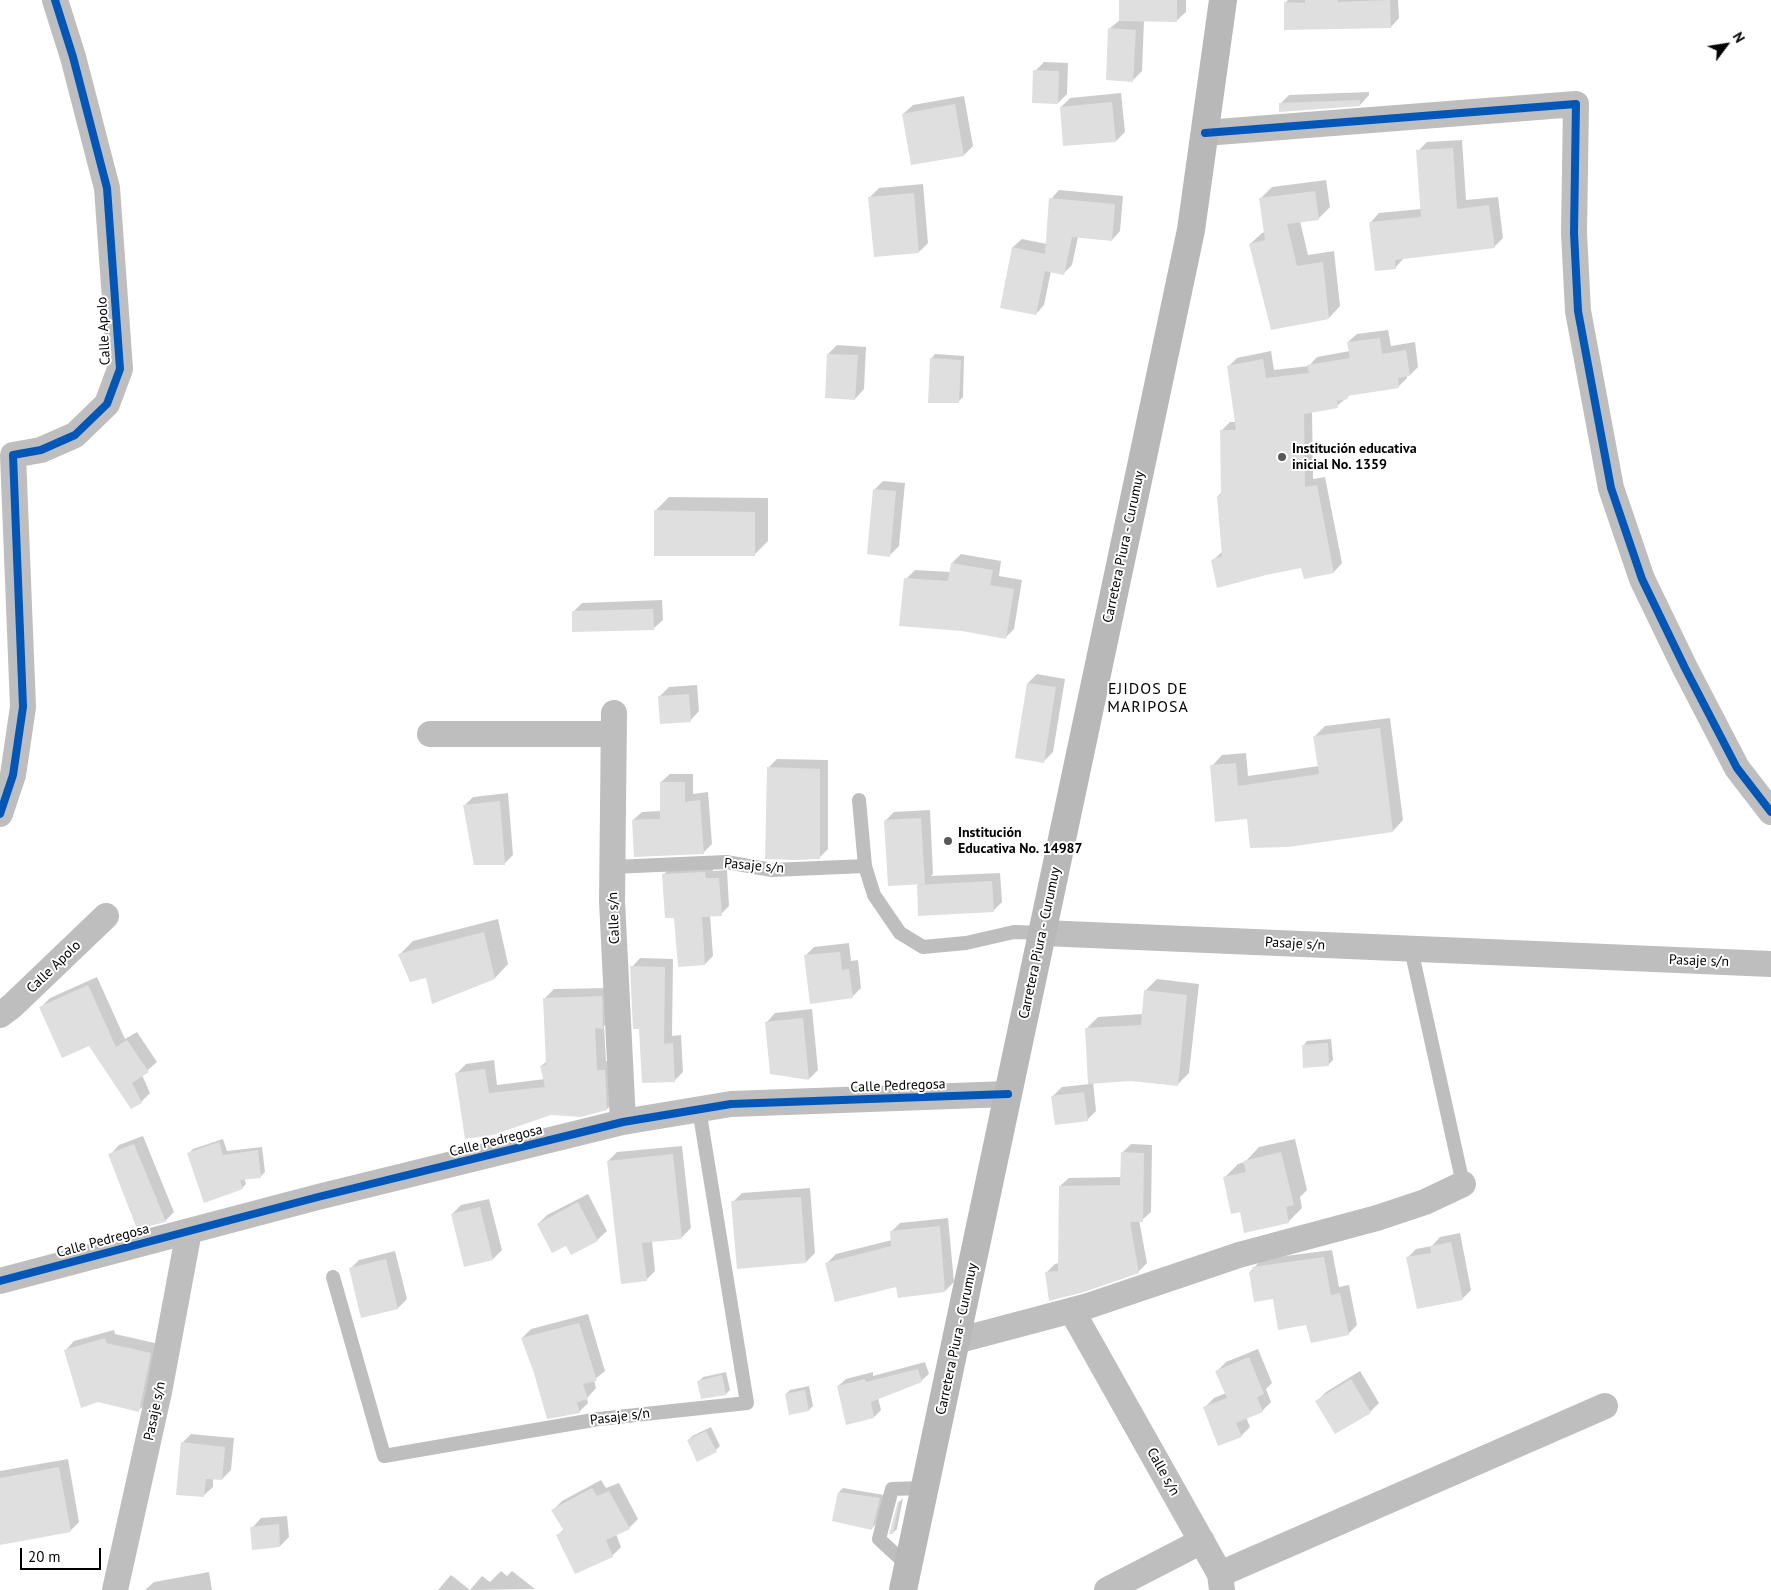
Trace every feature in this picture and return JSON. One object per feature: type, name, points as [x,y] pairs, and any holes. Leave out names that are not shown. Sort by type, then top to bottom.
[{"type":"main road","name":"Carretera Piura - Curumuy","points":[[906,1578],[1191,230],[1223,0]]},
{"type":"street","name":"Calle Apolo","points":[[0,814],[13,775],[23,707],[7,455],[41,450],[75,434],[107,404],[120,368],[107,188],[73,57],[55,0]]},
{"type":"street","points":[[1205,133],[1576,104],[1574,232],[1578,311],[1611,488],[1642,579],[1685,668],[1737,768],[1771,812]]},
{"type":"street","name":"Calle s/n","points":[[430,734],[614,724],[612,901],[623,1122]]},
{"type":"street","name":"Calle Apolo","points":[[0,1015],[12,1006],[106,916]]},
{"type":"street","name":"Pasaje s/n","points":[[1043,933],[1771,964]]},
{"type":"street","name":"Calle Pedregosa","points":[[0,1281],[318,1197],[623,1122],[731,1104],[1008,1094]]},
{"type":"street","points":[[956,1341],[1072,1311],[1239,1255],[1377,1218],[1425,1202],[1463,1184]]},
{"type":"street","name":"Pasaje s/n","points":[[115,1590],[160,1392],[189,1231]]},
{"type":"street","name":"Calle s/n","points":[[1072,1311],[1202,1541],[1221,1582]]},
{"type":"street","points":[[1221,1582],[1605,1406]]},
{"type":"street","points":[[1107,1590],[1202,1541]]},
{"type":"lane","name":"Pasaje s/n","points":[[859,800],[866,866],[874,895],[900,933],[924,947],[966,943],[1014,932],[1043,933]]},
{"type":"lane","name":"Pasaje s/n","points":[[613,867],[726,862],[772,870],[866,866]]},
{"type":"lane","points":[[1411,949],[1463,1184]]},
{"type":"lane","name":"Pasaje s/n","points":[[333,1278],[384,1456],[599,1419],[747,1402],[699,1110]]},
{"type":"building","points":[[1119,0],[1177,0],[1177,22],[1119,21]]},
{"type":"building","points":[[1305,0],[1338,0],[1338,2],[1390,0],[1391,28],[1284,30],[1284,2],[1305,3]]},
{"type":"building","points":[[1108,28],[1136,30],[1133,82],[1106,80]]},
{"type":"building","points":[[1033,70],[1059,71],[1058,104],[1032,103]]},
{"type":"building","points":[[1360,100],[1360,106],[1279,112],[1279,103]]},
{"type":"building","points":[[1112,102],[1116,142],[1063,146],[1060,107]]},
{"type":"building","points":[[955,104],[964,156],[911,165],[902,114]]},
{"type":"building","points":[[1453,148],[1457,209],[1489,205],[1495,248],[1395,260],[1396,269],[1375,271],[1369,222],[1421,217],[1416,150]]},
{"type":"building","points":[[1315,191],[1319,220],[1287,224],[1297,266],[1323,262],[1329,319],[1271,330],[1249,244],[1265,240],[1259,198]]},
{"type":"building","points":[[914,193],[919,253],[874,257],[868,197]]},
{"type":"building","points":[[1049,198],[1115,204],[1112,241],[1072,237],[1064,275],[1045,271],[1036,315],[1000,308],[1012,247],[1045,254]]},
{"type":"building","points":[[1380,338],[1382,354],[1406,350],[1410,376],[1398,378],[1399,388],[1347,396],[1348,399],[1337,401],[1338,408],[1304,414],[1305,487],[1317,485],[1334,573],[1304,579],[1301,568],[1217,588],[1211,560],[1222,556],[1217,496],[1221,495],[1220,430],[1236,430],[1227,366],[1263,359],[1266,378],[1309,373],[1307,365],[1350,358],[1347,342]]},
{"type":"building","points":[[827,354],[858,355],[855,400],[825,398]]},
{"type":"building","points":[[930,358],[961,360],[959,403],[928,403]]},
{"type":"building","points":[[873,489],[896,491],[890,557],[867,554]]},
{"type":"building","points":[[654,510],[755,512],[755,556],[654,556]]},
{"type":"building","points":[[951,563],[993,570],[990,585],[1014,589],[1006,639],[962,631],[899,626],[904,578],[948,581]]},
{"type":"building","points":[[653,609],[654,630],[572,632],[572,611]]},
{"type":"building","points":[[1027,683],[1056,687],[1044,763],[1015,758]]},
{"type":"building","points":[[689,694],[691,722],[660,724],[658,696]]},
{"type":"building","points":[[1380,728],[1393,832],[1288,847],[1250,848],[1247,819],[1215,822],[1210,765],[1236,763],[1238,786],[1319,774],[1313,736]]},
{"type":"building","points":[[767,767],[820,769],[820,859],[765,859]]},
{"type":"building","points":[[660,782],[685,782],[685,802],[700,800],[704,854],[634,857],[632,820],[660,819]]},
{"type":"building","points":[[500,801],[505,865],[474,865],[463,805]]},
{"type":"building","points":[[921,818],[925,884],[888,886],[884,820]]},
{"type":"building","points":[[705,872],[706,878],[719,878],[722,916],[702,917],[705,965],[678,967],[674,918],[665,918],[662,874]]},
{"type":"building","points":[[992,881],[994,912],[918,916],[917,885]]},
{"type":"building","points":[[484,932],[495,979],[432,1004],[426,978],[410,982],[398,954]]},
{"type":"building","points":[[840,952],[842,970],[849,969],[853,998],[810,1004],[804,955]]},
{"type":"building","points":[[630,966],[665,967],[664,1044],[673,1043],[675,1082],[642,1083],[639,1029],[633,1029]]},
{"type":"building","points":[[88,985],[116,1047],[127,1040],[149,1072],[132,1083],[142,1103],[131,1109],[89,1046],[62,1058],[39,1007]]},
{"type":"building","points":[[1144,990],[1187,995],[1178,1086],[1131,1081],[1088,1084],[1085,1028],[1141,1025]]},
{"type":"building","points":[[602,996],[603,1029],[595,1028],[597,1070],[605,1070],[607,1110],[581,1117],[551,1115],[493,1135],[465,1139],[455,1073],[485,1069],[489,1093],[545,1087],[540,1066],[546,1065],[543,998]]},
{"type":"building","points":[[803,1018],[809,1080],[770,1074],[765,1022]]},
{"type":"building","points":[[1328,1043],[1329,1066],[1303,1068],[1302,1045]]},
{"type":"building","points":[[1084,1092],[1088,1121],[1055,1125],[1051,1096]]},
{"type":"building","points":[[219,1142],[223,1155],[258,1150],[261,1178],[240,1180],[243,1189],[204,1203],[187,1153]]},
{"type":"building","points":[[134,1144],[166,1222],[137,1229],[108,1154]]},
{"type":"building","points":[[1121,1152],[1144,1153],[1143,1222],[1130,1222],[1139,1273],[1084,1292],[1049,1301],[1045,1272],[1058,1271],[1059,1186],[1120,1185]]},
{"type":"building","points":[[1281,1152],[1294,1205],[1286,1207],[1289,1223],[1244,1233],[1240,1212],[1231,1214],[1223,1177],[1246,1172],[1243,1161]]},
{"type":"building","points":[[673,1154],[682,1239],[642,1243],[647,1281],[621,1284],[607,1161]]},
{"type":"building","points":[[801,1197],[806,1263],[737,1269],[731,1201]]},
{"type":"building","points":[[578,1202],[598,1241],[571,1255],[566,1246],[552,1253],[537,1224]]},
{"type":"building","points":[[480,1207],[493,1260],[464,1267],[451,1214]]},
{"type":"building","points":[[940,1226],[945,1292],[898,1298],[896,1287],[835,1302],[825,1263],[891,1246],[890,1231]]},
{"type":"building","points":[[1451,1242],[1463,1300],[1417,1309],[1406,1257],[1431,1253],[1430,1246]]},
{"type":"building","points":[[1324,1257],[1331,1295],[1340,1293],[1349,1335],[1311,1343],[1306,1325],[1278,1330],[1273,1299],[1254,1302],[1249,1272],[1253,1271],[1252,1267]]},
{"type":"building","points":[[386,1259],[398,1309],[361,1318],[349,1268]]},
{"type":"building","points":[[579,1323],[597,1381],[583,1384],[588,1399],[577,1402],[580,1413],[547,1419],[534,1373],[521,1338]]},
{"type":"building","points":[[105,1338],[106,1343],[151,1353],[139,1412],[98,1402],[81,1408],[64,1350]]},
{"type":"building","points":[[1249,1357],[1264,1394],[1257,1397],[1263,1412],[1236,1423],[1242,1437],[1218,1446],[1203,1407],[1227,1398],[1215,1371]]},
{"type":"building","points":[[918,1369],[922,1382],[871,1402],[874,1418],[846,1425],[837,1386],[865,1379],[866,1382]]},
{"type":"building","points":[[722,1375],[726,1395],[701,1399],[697,1381]]},
{"type":"building","points":[[1351,1379],[1371,1413],[1335,1434],[1315,1401]]},
{"type":"building","points":[[805,1390],[809,1411],[789,1415],[785,1394]]},
{"type":"building","points":[[706,1431],[717,1452],[697,1462],[687,1440]]},
{"type":"building","points":[[181,1442],[225,1447],[222,1480],[206,1479],[204,1497],[176,1495]]},
{"type":"building","points":[[59,1467],[71,1532],[0,1545],[0,1478]]},
{"type":"building","points":[[592,1488],[597,1496],[609,1491],[630,1529],[606,1540],[613,1557],[575,1574],[556,1535],[564,1531],[551,1510]]},
{"type":"building","points":[[838,1492],[880,1498],[872,1530],[832,1521]]},
{"type":"building","points":[[898,1501],[893,1534],[889,1534]]},
{"type":"building","points":[[279,1524],[280,1547],[252,1550],[250,1527]]},
{"type":"cycle path","points":[[0,814],[13,775],[23,707],[13,455],[41,450],[75,435],[107,404],[120,369],[107,188],[73,57],[55,0]]},
{"type":"cycle path","points":[[1205,133],[1576,104],[1574,233],[1578,311],[1611,488],[1642,579],[1685,668],[1737,768],[1771,812]]},
{"type":"cycle path","points":[[0,1281],[318,1197],[623,1122],[731,1104],[1008,1094]]},
{"type":"place","name":"Institución educativa inicial No. 1359","points":[[1282,457]]},
{"type":"place","name":"Institución Educativa No. 14987","points":[[948,841]]},
{"type":"district","name":"EJIDOS DE MARIPOSA","points":[[1148,698]]}]
